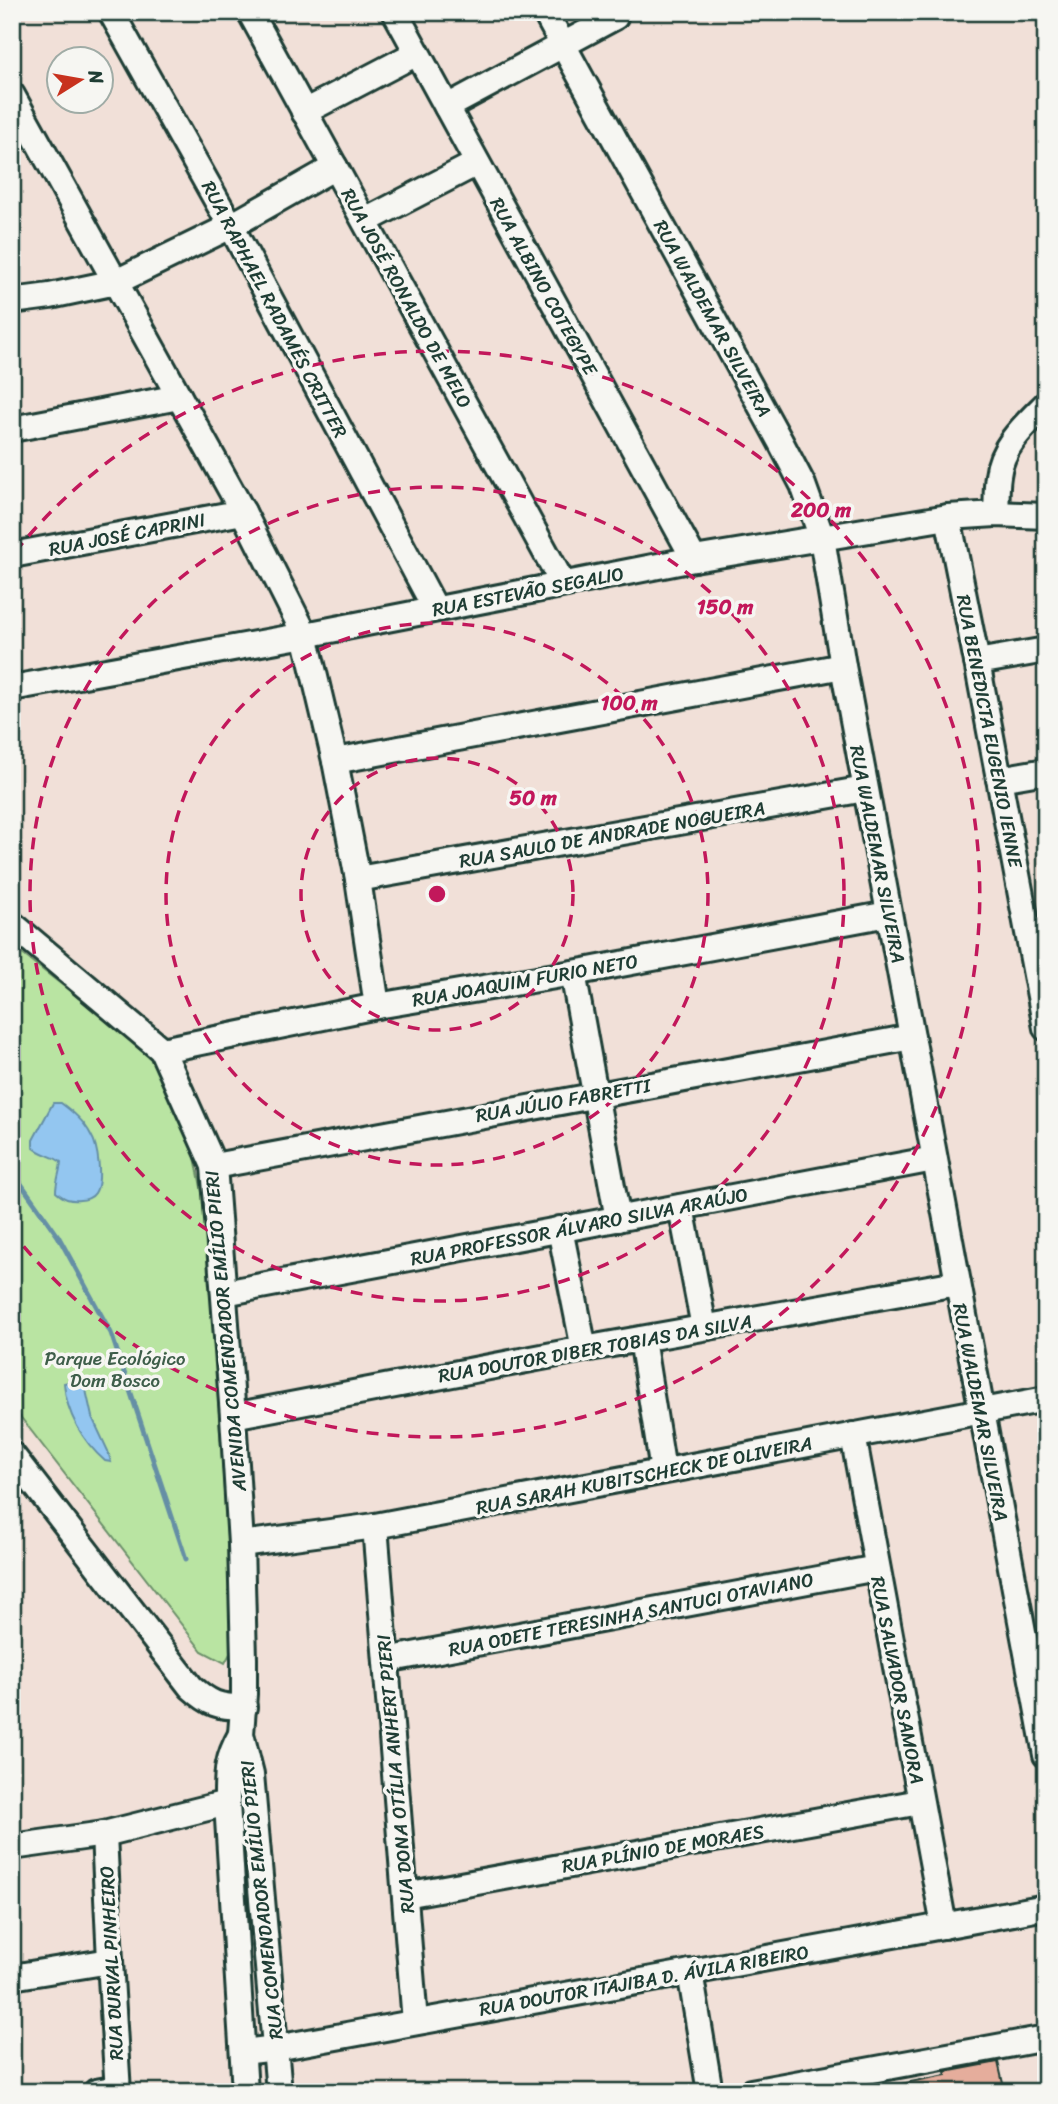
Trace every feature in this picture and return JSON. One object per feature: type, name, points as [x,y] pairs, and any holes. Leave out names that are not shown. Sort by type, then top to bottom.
[{"type":"street","name":"RUA RAPHAEL RADAMÉS CRITTER","points":[[111,12],[231,226],[435,608]]},
{"type":"street","name":"RUA JOSÉ RONALDO DE MELO","points":[[250,12],[564,584]]},
{"type":"street","name":"RUA ALBINO COTEGYPE","points":[[396,12],[694,559]]},
{"type":"street","name":"RUA WALDEMAR SILVEIRA","points":[[545,12],[780,440],[803,485],[822,538],[888,914],[1046,1755]]},
{"type":"street","points":[[447,107],[615,18]]},
{"type":"street","points":[[304,112],[417,53]]},
{"type":"street","points":[[12,95],[243,512],[305,635],[335,761],[358,879],[377,1006]]},
{"type":"street","points":[[365,221],[477,163]]},
{"type":"street","points":[[12,301],[116,282],[231,226],[335,167]]},
{"type":"street","points":[[12,429],[179,397]]},
{"type":"street","points":[[996,514],[998,474],[1004,453],[1017,433],[1046,404]]},
{"type":"street","name":"RUA JOSÉ CAPRINI","points":[[12,555],[243,512]]},
{"type":"street","name":"RUA ESTEVÃO SEGALIO","points":[[12,688],[305,635],[694,559],[948,517],[996,514],[1046,516]]},
{"type":"street","name":"RUA BENEDICTA EUGENIO IENNE","points":[[948,517],[999,779],[1034,900],[1046,1028]]},
{"type":"street","points":[[977,662],[1046,650]]},
{"type":"street","points":[[335,761],[843,666]]},
{"type":"street","points":[[999,779],[1046,771]]},
{"type":"street","name":"RUA SAULO DE ANDRADE NOGUEIRA","points":[[358,879],[866,789]]},
{"type":"street","name":"RUA JOAQUIM FURIO NETO","points":[[162,1050],[377,1006],[573,973],[888,914]]},
{"type":"street","name":"AVENIDA COMENDADOR EMÍLIO PIERI","points":[[12,924],[162,1050],[214,1166],[225,1293],[240,1544],[244,1632],[244,1707],[241,1734]]},
{"type":"street","points":[[573,973],[618,1219]]},
{"type":"street","name":"RUA JÚLIO FABRETTI","points":[[214,1166],[912,1037]]},
{"type":"street","name":"RUA PROFESSOR ÁLVARO SILVA ARAÚJO","points":[[225,1293],[934,1158]]},
{"type":"street","points":[[681,1207],[704,1327]]},
{"type":"street","points":[[560,1229],[584,1349]]},
{"type":"street","name":"RUA DOUTOR DIBER TOBIAS DA SILVA","points":[[233,1416],[584,1349],[957,1283]]},
{"type":"street","points":[[642,1339],[663,1471]]},
{"type":"street","name":"RUA SARAH KUBITSCHECK DE OLIVEIRA","points":[[240,1544],[375,1525],[1046,1399]]},
{"type":"street","name":"RUA SALVADOR SAMORA","points":[[853,1435],[944,1926]]},
{"type":"street","points":[[12,1455],[191,1687],[206,1701],[223,1707],[244,1707]]},
{"type":"street","name":"RUA DONA OTÍLIA ANHERT PIERI","points":[[375,1525],[415,2022]]},
{"type":"street","name":"RUA ODETE TERESINHA SANTUCI OTAVIANO","points":[[386,1660],[877,1568]]},
{"type":"street","name":"RUA COMENDADOR EMÍLIO PIERI","points":[[241,1734],[230,1754],[227,1803],[245,2092]]},
{"type":"street","name":"RUA COMENDADOR EMÍLIO PIERI","points":[[241,1734],[251,1774],[279,2092]]},
{"type":"street","name":"RUA PLÍNIO DE MORAES","points":[[405,1895],[920,1802]]},
{"type":"street","points":[[12,1847],[104,1834],[227,1803]]},
{"type":"street","name":"RUA DURVAL PINHEIRO","points":[[104,1834],[110,1961],[111,2090]]},
{"type":"street","name":"RUA DOUTOR ITAJIBA D. ÁVILA RIBEIRO","points":[[243,2052],[1046,1907]]},
{"type":"street","points":[[12,1977],[110,1961]]},
{"type":"street","points":[[690,1972],[710,2092]]},
{"type":"street","points":[[751,2092],[1046,2038]]},
{"type":"green space","name":"Parque Ecológico Dom Bosco","points":[[12,946],[151,1054],[190,1132],[206,1212],[234,1646],[225,1663],[202,1651],[12,1406]]},
{"type":"water","points":[[53,1103],[61,1103],[74,1113],[94,1140],[99,1180],[95,1193],[82,1200],[70,1200],[56,1192],[61,1162],[33,1147],[33,1140]]},
{"type":"water","points":[[72,1381],[86,1390],[92,1417],[111,1462],[105,1461],[90,1445],[72,1416],[64,1383]]},
{"type":"building","points":[[998,2062],[1005,2092],[896,2092],[895,2085]]},
{"type":"waterway","points":[[12,1171],[58,1236],[111,1333],[186,1559]]}]
